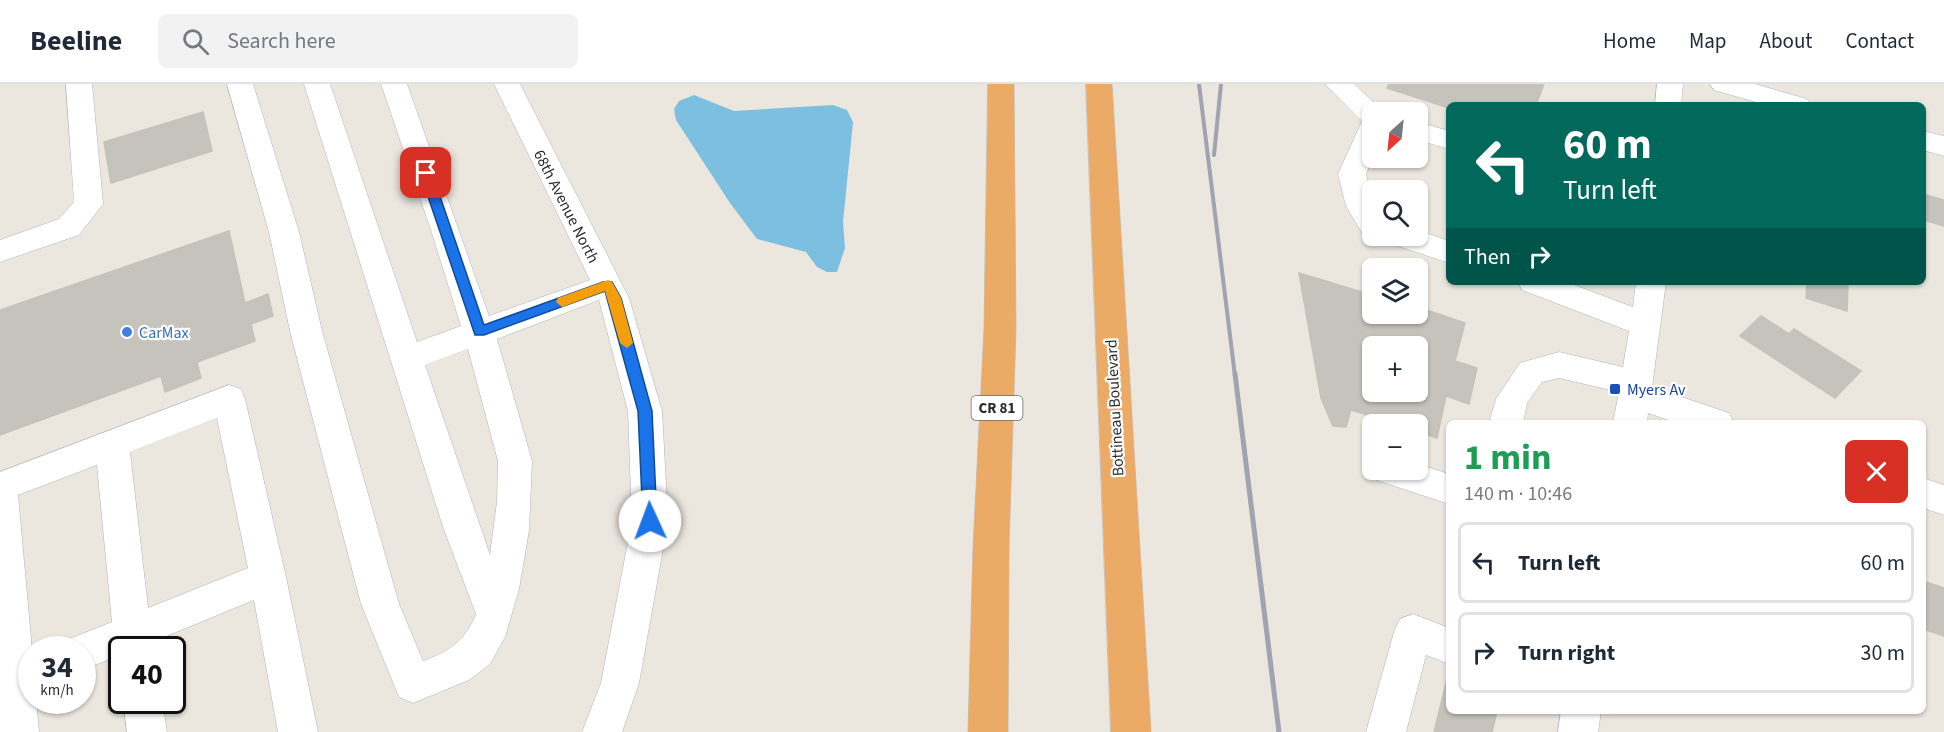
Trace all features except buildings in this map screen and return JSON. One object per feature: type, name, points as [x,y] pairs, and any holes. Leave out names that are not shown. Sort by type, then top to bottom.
[{"type":"highway","name":"CR 81","points":[[988,732],[991,547],[1000,329],[1001,84]]},
{"type":"highway","name":"Bottineau Boulevard","points":[[1099,84],[1131,732]]},
{"type":"street","points":[[0,251],[69,227],[89,204],[80,84]]},
{"type":"street","points":[[240,84],[284,232],[306,331],[380,604],[412,684],[457,666],[478,651],[494,613],[504,573],[514,499],[515,462],[479,332],[394,84]]},
{"type":"street","points":[[317,84],[461,527],[494,613]]},
{"type":"street","name":"68th Avenue North","points":[[507,84],[614,298],[645,411],[650,521],[620,683],[602,732]]},
{"type":"street","points":[[1338,84],[1362,106]]},
{"type":"street","points":[[1668,102],[1670,84]]},
{"type":"street","points":[[1723,84],[1787,102]]},
{"type":"street","points":[[1428,134],[1446,139]]},
{"type":"street","points":[[1926,141],[1944,146]]},
{"type":"street","points":[[1362,150],[1352,174],[1362,209]]},
{"type":"street","points":[[1428,245],[1446,251]]},
{"type":"street","points":[[406,359],[608,285]]},
{"type":"street","points":[[1541,285],[1647,325]]},
{"type":"street","points":[[1634,400],[1647,325],[1651,285]]},
{"type":"street","points":[[1507,420],[1512,399],[1531,372],[1559,365],[1634,400],[1706,420]]},
{"type":"street","points":[[20,732],[0,487],[229,399],[268,577],[298,732]]},
{"type":"street","points":[[112,444],[132,636]]},
{"type":"street","points":[[1421,480],[1446,488]]},
{"type":"street","points":[[1926,494],[1944,500]]},
{"type":"street","points":[[144,636],[268,577]]},
{"type":"street","points":[[1386,732],[1413,632],[1446,645]]},
{"type":"street","points":[[144,714],[147,732]]},
{"type":"street","points":[[1578,732],[1581,714]]},
{"type":"water","points":[[694,95],[734,111],[833,105],[847,110],[853,122],[843,222],[845,248],[837,272],[827,272],[817,267],[806,252],[757,239],[730,203],[676,120],[674,109],[679,101]]},
{"type":"railway","points":[[1199,84],[1235,376]]},
{"type":"railway","points":[[1214,155],[1221,84]]},
{"type":"railway","points":[[1235,374],[1279,732]]},
{"type":"slow traffic","points":[[562,302],[608,285],[627,343]]},
{"type":"place","name":"CarMax","points":[[127,332]]},
{"type":"place","name":"Myers Av","points":[[1615,389]]},
{"type":"route","points":[[426,173],[479,332],[608,285],[614,298],[645,411],[650,521]]}]
